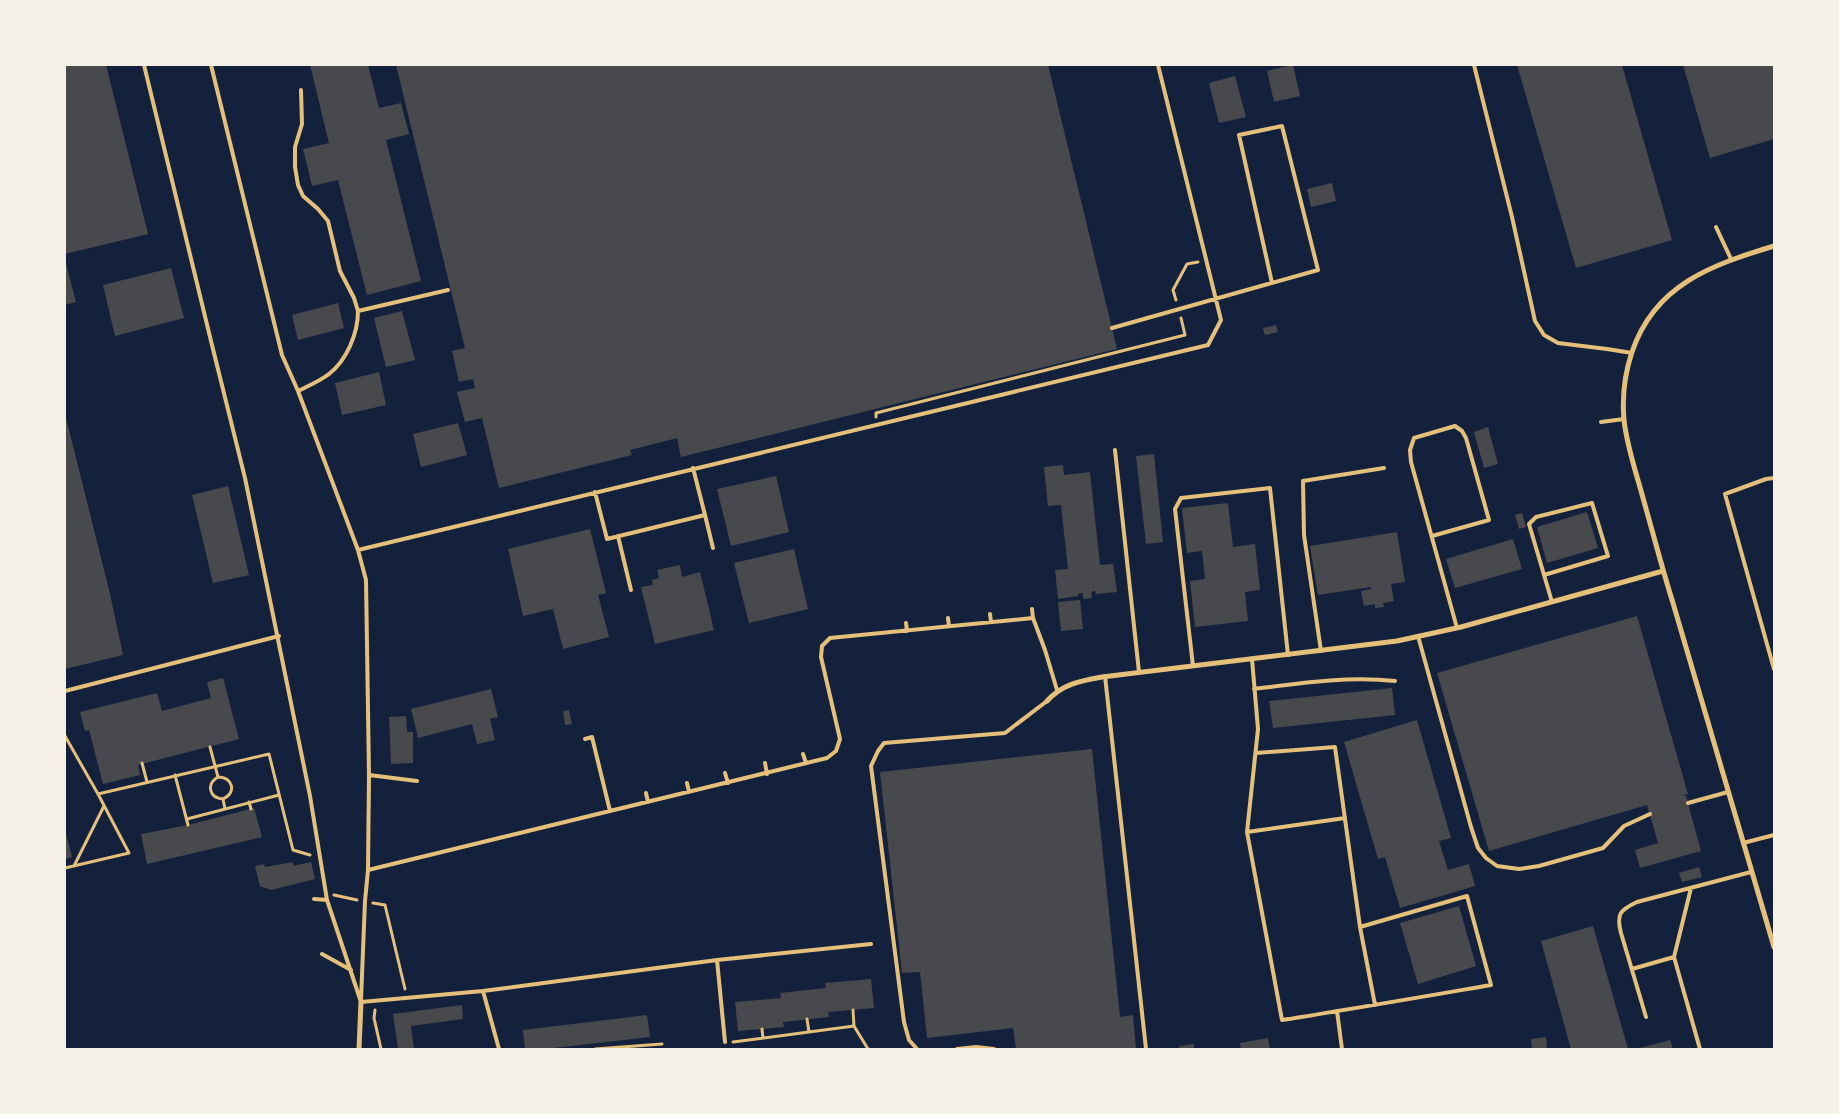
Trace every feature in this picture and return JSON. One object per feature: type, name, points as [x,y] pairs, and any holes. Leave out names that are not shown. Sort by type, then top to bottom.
[{"type":"street","points":[[1774,246],[1731,259],[1700,272],[1674,291],[1650,318],[1640,334],[1632,353],[1626,383],[1624,419],[1629,449],[1663,571],[1774,947]]},
{"type":"street","points":[[1047,701],[1057,690],[1081,681],[1105,676],[1398,641],[1457,628],[1663,571]]},
{"type":"street","points":[[359,1049],[361,1002]]},
{"type":"lane","points":[[144,65],[208,332],[246,478],[310,796],[327,900],[361,1002]]},
{"type":"lane","points":[[211,65],[282,355],[298,391],[358,550],[366,580],[369,775],[368,870],[364,901],[361,1002]]},
{"type":"lane","points":[[358,550],[878,423],[1208,345],[1221,320],[1158,65]]},
{"type":"lane","points":[[1474,65],[1538,329],[1558,343],[1607,348],[1632,353]]},
{"type":"lane","points":[[298,391],[329,375],[339,364],[347,352],[358,323],[358,311],[354,298],[340,271],[328,221],[303,196],[298,185],[295,167],[295,147],[302,124],[301,90]]},
{"type":"lane","points":[[1112,328],[1179,310],[1318,270],[1282,126],[1239,136],[1272,283]]},
{"type":"lane","points":[[1716,227],[1731,259]]},
{"type":"lane","points":[[358,311],[448,290]]},
{"type":"lane","points":[[1600,422],[1624,419]]},
{"type":"lane","points":[[1432,536],[1489,520],[1466,438],[1462,431],[1455,426],[1414,438],[1410,450],[1411,462],[1457,628]]},
{"type":"lane","points":[[1115,450],[1138,672]]},
{"type":"lane","points":[[694,468],[713,548]]},
{"type":"lane","points":[[1321,651],[1304,535],[1303,481],[1384,468]]},
{"type":"lane","points":[[1774,478],[1766,479],[1725,494],[1774,668]]},
{"type":"lane","points":[[1194,666],[1176,509],[1181,498],[1270,488],[1288,655]]},
{"type":"lane","points":[[595,492],[607,539],[705,515]]},
{"type":"lane","points":[[1544,575],[1608,556],[1592,503],[1536,517],[1529,524],[1544,575],[1552,602]]},
{"type":"lane","points":[[618,536],[631,590]]},
{"type":"lane","points":[[1032,609],[1033,618],[1057,690]]},
{"type":"lane","points":[[990,614],[991,622]]},
{"type":"lane","points":[[948,618],[948,626]]},
{"type":"lane","points":[[368,870],[827,758],[836,751],[840,739],[821,657],[822,646],[830,638],[1033,618]]},
{"type":"lane","points":[[906,623],[907,631]]},
{"type":"lane","points":[[863,628],[864,635]]},
{"type":"lane","points":[[65,690],[279,636]]},
{"type":"lane","points":[[1418,636],[1478,848],[1486,858],[1497,866],[1519,869],[1539,866],[1603,848],[1624,826],[1650,814]]},
{"type":"lane","points":[[1252,659],[1258,730],[1247,832],[1282,1020],[1490,986],[1467,896],[1360,927]]},
{"type":"lane","points":[[1105,676],[1146,1049]]},
{"type":"lane","points":[[1254,689],[1317,681],[1395,681]]},
{"type":"lane","points":[[916,1049],[909,1040],[904,1022],[871,766],[873,759],[884,743],[1005,733],[1047,701]]},
{"type":"lane","points":[[585,739],[592,738],[610,811]]},
{"type":"lane","points":[[1256,753],[1335,747],[1360,927],[1375,1005]]},
{"type":"lane","points":[[803,754],[806,763]]},
{"type":"lane","points":[[765,763],[767,774]]},
{"type":"lane","points":[[725,774],[728,783]]},
{"type":"lane","points":[[369,775],[417,781]]},
{"type":"lane","points":[[687,783],[689,792]]},
{"type":"lane","points":[[1688,803],[1728,792]]},
{"type":"lane","points":[[646,793],[648,802]]},
{"type":"lane","points":[[1247,832],[1345,818]]},
{"type":"lane","points":[[1743,843],[1774,835]]},
{"type":"lane","points":[[1646,1017],[1619,928],[1619,915],[1625,908],[1637,902],[1751,872]]},
{"type":"lane","points":[[1691,888],[1674,957],[1700,1049]]},
{"type":"lane","points":[[314,899],[327,900]]},
{"type":"lane","points":[[361,1002],[483,991],[717,960],[871,944]]},
{"type":"lane","points":[[322,954],[351,970]]},
{"type":"lane","points":[[1632,970],[1674,957]]},
{"type":"lane","points":[[717,960],[725,1042]]},
{"type":"lane","points":[[483,991],[499,1049]]},
{"type":"lane","points":[[1337,1011],[1342,1049]]},
{"type":"lane","points":[[957,1049],[976,1047],[994,1049]]},
{"type":"path","points":[[878,423],[876,413],[1185,335],[1173,290],[1187,264],[1206,260]]},
{"type":"path","points":[[65,736],[129,854],[65,868]]},
{"type":"path","points":[[210,747],[218,777]]},
{"type":"path","points":[[98,794],[269,754],[293,850],[314,856]]},
{"type":"path","points":[[142,763],[147,782]]},
{"type":"path","points":[[175,775],[188,825]]},
{"type":"path","points":[[218,777],[224,777],[232,784],[232,790],[223,799],[215,797],[211,793],[210,786],[213,780],[218,777]]},
{"type":"path","points":[[187,819],[279,795]]},
{"type":"path","points":[[223,799],[225,809]]},
{"type":"path","points":[[249,802],[251,808]]},
{"type":"path","points":[[74,866],[104,806]]},
{"type":"path","points":[[326,894],[385,905],[406,999]]},
{"type":"path","points":[[376,1001],[374,1018],[381,1049]]},
{"type":"path","points":[[852,1010],[854,1026],[868,1049]]},
{"type":"path","points":[[807,1019],[809,1032]]},
{"type":"path","points":[[725,1042],[854,1026]]},
{"type":"path","points":[[762,1029],[763,1038]]},
{"type":"path","points":[[595,1049],[662,1044]]},
{"type":"building","points":[[65,65],[106,65],[148,234],[65,254]]},
{"type":"building","points":[[310,65],[368,65],[379,108],[401,103],[409,134],[386,140],[421,281],[367,295],[338,180],[312,186],[303,149],[329,143]]},
{"type":"building","points":[[396,65],[1048,65],[1117,349],[681,457],[677,438],[630,450],[632,455],[499,488],[482,418],[465,422],[457,392],[475,388],[473,379],[459,382],[452,351],[465,348]]},
{"type":"building","points":[[1293,65],[1300,96],[1274,102],[1267,71]]},
{"type":"building","points":[[1517,65],[1622,65],[1672,240],[1576,268]]},
{"type":"building","points":[[1683,65],[1774,65],[1774,139],[1710,158]]},
{"type":"building","points":[[1235,76],[1246,117],[1219,123],[1209,83]]},
{"type":"building","points":[[1332,183],[1336,201],[1311,207],[1307,189]]},
{"type":"building","points":[[65,259],[76,302],[65,305]]},
{"type":"building","points":[[171,268],[184,318],[115,336],[103,285]]},
{"type":"building","points":[[338,303],[344,328],[298,340],[292,315]]},
{"type":"building","points":[[402,311],[415,360],[386,367],[374,318]]},
{"type":"building","points":[[1276,325],[1278,332],[1265,335],[1263,328]]},
{"type":"building","points":[[379,372],[386,405],[342,415],[335,383]]},
{"type":"building","points":[[65,414],[110,594],[123,655],[65,669]]},
{"type":"building","points":[[458,423],[467,455],[421,467],[413,434]]},
{"type":"building","points":[[1488,427],[1498,464],[1484,468],[1474,432]]},
{"type":"building","points":[[1154,454],[1163,542],[1146,544],[1136,456]]},
{"type":"building","points":[[1063,465],[1064,475],[1090,472],[1100,565],[1113,564],[1117,592],[1096,594],[1095,591],[1091,592],[1092,598],[1083,599],[1083,593],[1078,594],[1078,596],[1058,599],[1055,570],[1068,569],[1061,505],[1048,506],[1044,467]]},
{"type":"building","points":[[776,476],[789,532],[731,546],[717,489]]},
{"type":"building","points":[[228,486],[249,575],[213,583],[192,495]]},
{"type":"building","points":[[1228,503],[1233,547],[1255,544],[1260,590],[1245,592],[1248,621],[1195,627],[1190,581],[1205,579],[1202,551],[1187,553],[1182,508]]},
{"type":"building","points":[[1587,512],[1598,548],[1547,563],[1537,527]]},
{"type":"building","points":[[1522,513],[1526,527],[1519,529],[1515,515]]},
{"type":"building","points":[[590,529],[606,593],[598,595],[609,637],[563,649],[553,609],[523,616],[508,549]]},
{"type":"building","points":[[1397,532],[1405,582],[1391,584],[1394,601],[1383,603],[1384,607],[1375,608],[1375,604],[1364,606],[1361,591],[1371,589],[1371,587],[1318,595],[1310,546]]},
{"type":"building","points":[[1513,539],[1522,569],[1455,588],[1446,559]]},
{"type":"building","points":[[794,549],[808,609],[749,623],[734,563]]},
{"type":"building","points":[[680,565],[682,577],[700,572],[714,630],[655,644],[641,587],[653,585],[652,580],[659,578],[657,570]]},
{"type":"building","points":[[1080,600],[1083,629],[1061,631],[1058,602]]},
{"type":"building","points":[[1637,616],[1688,794],[1683,795],[1686,796],[1701,851],[1640,868],[1635,850],[1658,843],[1647,805],[1489,851],[1437,673]]},
{"type":"building","points":[[223,678],[239,739],[138,765],[140,775],[103,784],[89,730],[85,731],[80,712],[157,693],[162,711],[211,698],[207,682]]},
{"type":"building","points":[[1392,688],[1395,715],[1273,728],[1269,701]]},
{"type":"building","points":[[491,689],[498,717],[490,719],[495,740],[477,744],[472,724],[418,738],[411,709]]},
{"type":"building","points":[[569,710],[572,724],[565,725],[563,711]]},
{"type":"building","points":[[406,716],[407,732],[413,732],[413,763],[391,764],[389,717]]},
{"type":"building","points":[[1417,720],[1451,838],[1439,841],[1448,870],[1469,864],[1475,886],[1400,908],[1385,857],[1378,859],[1344,742]]},
{"type":"building","points":[[1092,749],[1120,1017],[1133,1015],[1136,1049],[1016,1049],[1013,1028],[927,1038],[920,972],[902,973],[880,772]]},
{"type":"building","points":[[254,808],[262,837],[147,864],[141,834],[188,825]]},
{"type":"building","points":[[65,830],[72,857],[65,859]]},
{"type":"building","points":[[293,862],[293,866],[311,862],[315,879],[271,890],[260,886],[255,866],[264,864],[265,867]]},
{"type":"building","points":[[1699,867],[1702,877],[1682,882],[1679,873]]},
{"type":"building","points":[[1459,906],[1476,966],[1418,984],[1400,923]]},
{"type":"building","points":[[1593,926],[1628,1049],[1571,1049],[1541,941]]},
{"type":"building","points":[[871,979],[874,1008],[828,1012],[829,1017],[783,1022],[784,1027],[738,1031],[735,1002],[781,998],[780,993],[826,988],[825,983]]},
{"type":"building","points":[[462,1005],[463,1019],[411,1026],[414,1049],[398,1049],[393,1014]]},
{"type":"building","points":[[647,1015],[650,1037],[545,1049],[525,1049],[523,1030]]},
{"type":"building","points":[[1546,1037],[1547,1049],[1532,1049],[1531,1039]]},
{"type":"building","points":[[1268,1038],[1270,1049],[1241,1049],[1240,1043]]},
{"type":"building","points":[[1670,1040],[1673,1049],[1640,1049],[1640,1048]]},
{"type":"building","points":[[1194,1044],[1194,1049],[1180,1049],[1179,1046]]}]
